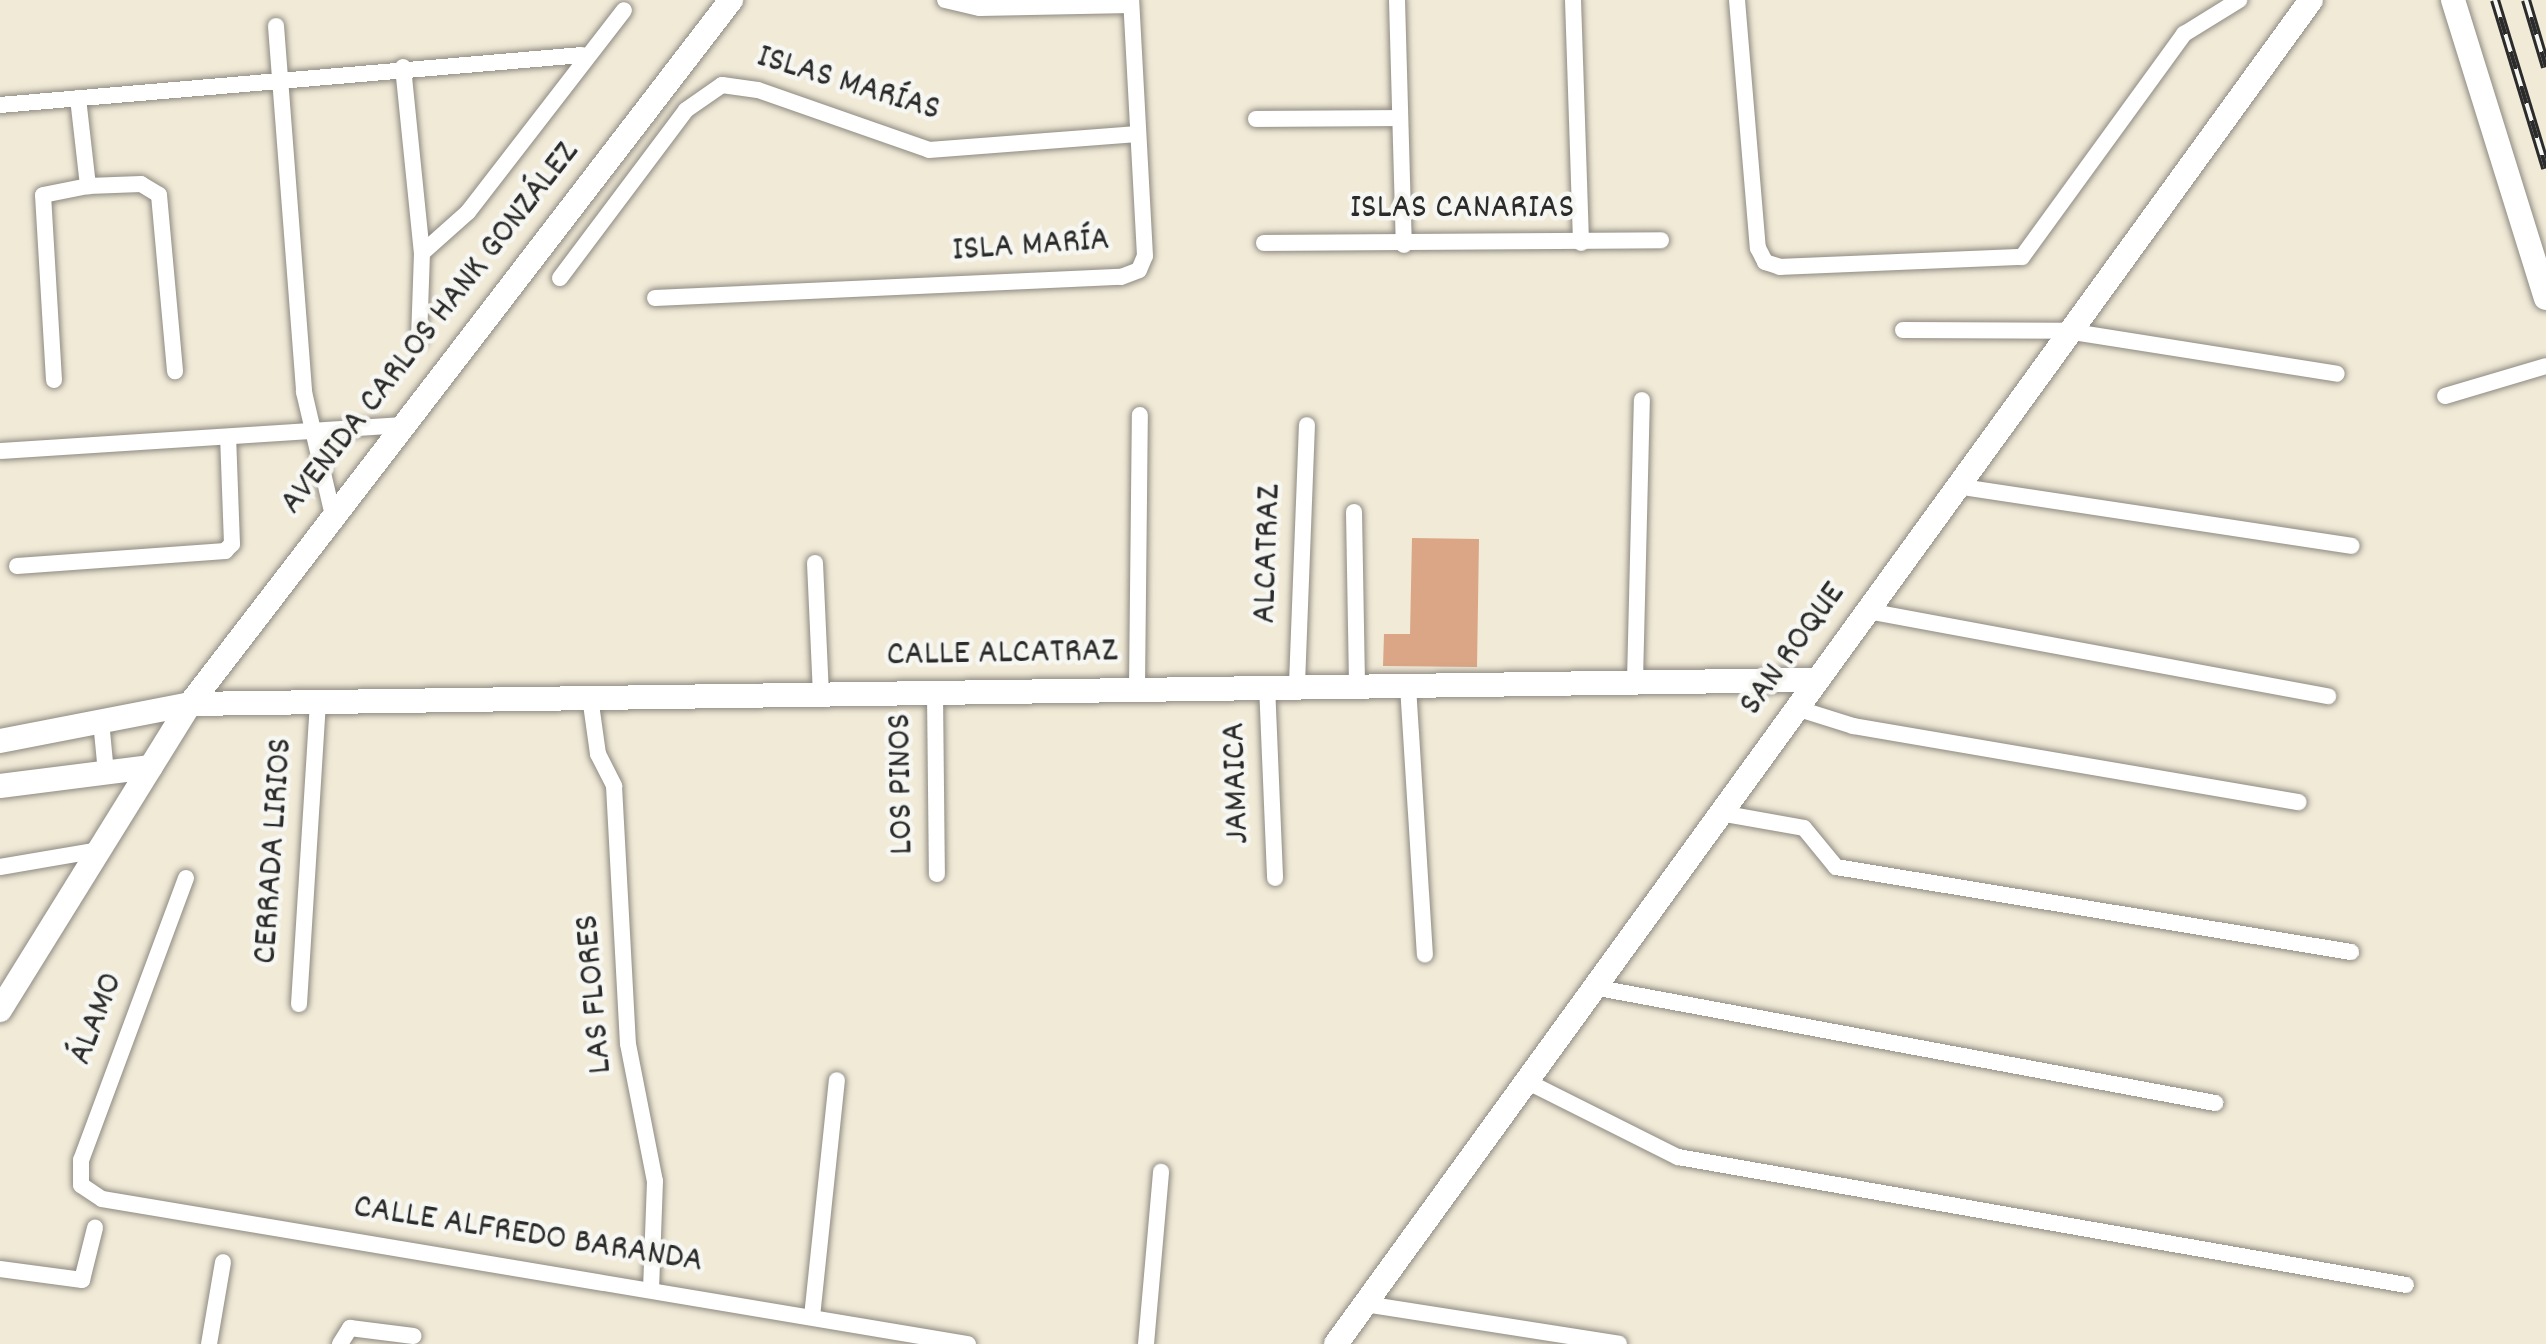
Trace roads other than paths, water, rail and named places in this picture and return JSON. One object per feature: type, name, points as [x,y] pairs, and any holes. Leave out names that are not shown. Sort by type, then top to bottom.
[{"type":"main road","name":"AVENIDA CARLOS HANK GONZÁLEZ","points":[[0,1010],[190,704],[731,0]]},
{"type":"main road","name":"SAN ROQUE","points":[[1336,1344],[2311,0]]},
{"type":"main road","points":[[2453,0],[2546,298]]},
{"type":"main road","name":"CALLE ALCATRAZ","points":[[0,741],[190,704],[1297,684],[1816,680]]},
{"type":"main road","points":[[0,786],[151,767]]},
{"type":"street","points":[[945,0],[980,8],[1131,3]]},
{"type":"street","points":[[1397,0],[1404,245]]},
{"type":"street","points":[[1573,0],[1581,243]]},
{"type":"street","points":[[1737,0],[1765,262],[2022,256],[2184,34],[2239,0]]},
{"type":"street","name":"ISLA MARÍA","points":[[655,298],[1121,277],[1145,256],[1131,3]]},
{"type":"street","points":[[422,253],[468,212],[582,55],[624,10]]},
{"type":"street","points":[[276,26],[304,392],[333,516]]},
{"type":"street","points":[[0,104],[582,55]]},
{"type":"street","points":[[404,67],[422,253],[419,340]]},
{"type":"street","name":"ISLAS MARÍAS","points":[[560,278],[686,110],[722,85],[758,89],[928,150],[1137,134]]},
{"type":"street","points":[[78,98],[88,186]]},
{"type":"street","points":[[1256,119],[1398,118]]},
{"type":"street","points":[[54,380],[44,195],[88,186],[141,184],[159,195],[175,371]]},
{"type":"street","name":"ISLAS CANARIAS","points":[[1264,243],[1661,240]]},
{"type":"street","points":[[1903,330],[2067,331],[2337,374]]},
{"type":"street","points":[[2445,396],[2546,366]]},
{"type":"street","points":[[1635,681],[1642,400]]},
{"type":"street","points":[[1137,688],[1140,416]]},
{"type":"street","points":[[1,451],[314,427],[403,425]]},
{"type":"street","name":"ALCATRAZ","points":[[1297,684],[1306,425]]},
{"type":"street","points":[[17,566],[226,551],[232,544],[228,437]]},
{"type":"street","points":[[1956,486],[2351,546]]},
{"type":"street","points":[[1354,512],[1357,685]]},
{"type":"street","points":[[815,563],[820,694]]},
{"type":"street","points":[[1868,611],[2328,696]]},
{"type":"street","name":"JAMAICA","points":[[1267,685],[1275,878]]},
{"type":"street","points":[[1408,686],[1425,954]]},
{"type":"street","name":"LOS PINOS","points":[[935,693],[937,874]]},
{"type":"street","name":"LAS FLORES","points":[[590,697],[598,754],[614,786],[628,1044],[655,1181],[651,1289]]},
{"type":"street","name":"CERRADA LIRIOS","points":[[299,1004],[318,702]]},
{"type":"street","points":[[1796,708],[1853,726],[2299,802]]},
{"type":"street","points":[[101,721],[106,773]]},
{"type":"street","points":[[1720,813],[1804,828],[1836,867],[2351,952]]},
{"type":"street","points":[[0,867],[99,850]]},
{"type":"street","name":"ÁLAMO","points":[[81,1185],[81,1160],[187,878]]},
{"type":"street","points":[[1594,987],[2215,1103]]},
{"type":"street","points":[[812,1317],[837,1080]]},
{"type":"street","points":[[1528,1082],[1678,1157],[2406,1285]]},
{"type":"street","points":[[1145,1344],[1161,1172]]},
{"type":"street","name":"CALLE ALFREDO BARANDA","points":[[81,1185],[102,1199],[968,1344]]},
{"type":"street","points":[[0,1269],[82,1280],[95,1228]]},
{"type":"street","points":[[209,1344],[223,1262]]},
{"type":"street","points":[[1365,1304],[1619,1344]]},
{"type":"street","points":[[340,1344],[344,1332],[358,1327],[413,1336]]},
{"type":"railway","points":[[2495,0],[2546,168]]},
{"type":"railway","points":[[2526,0],[2546,67]]}]
